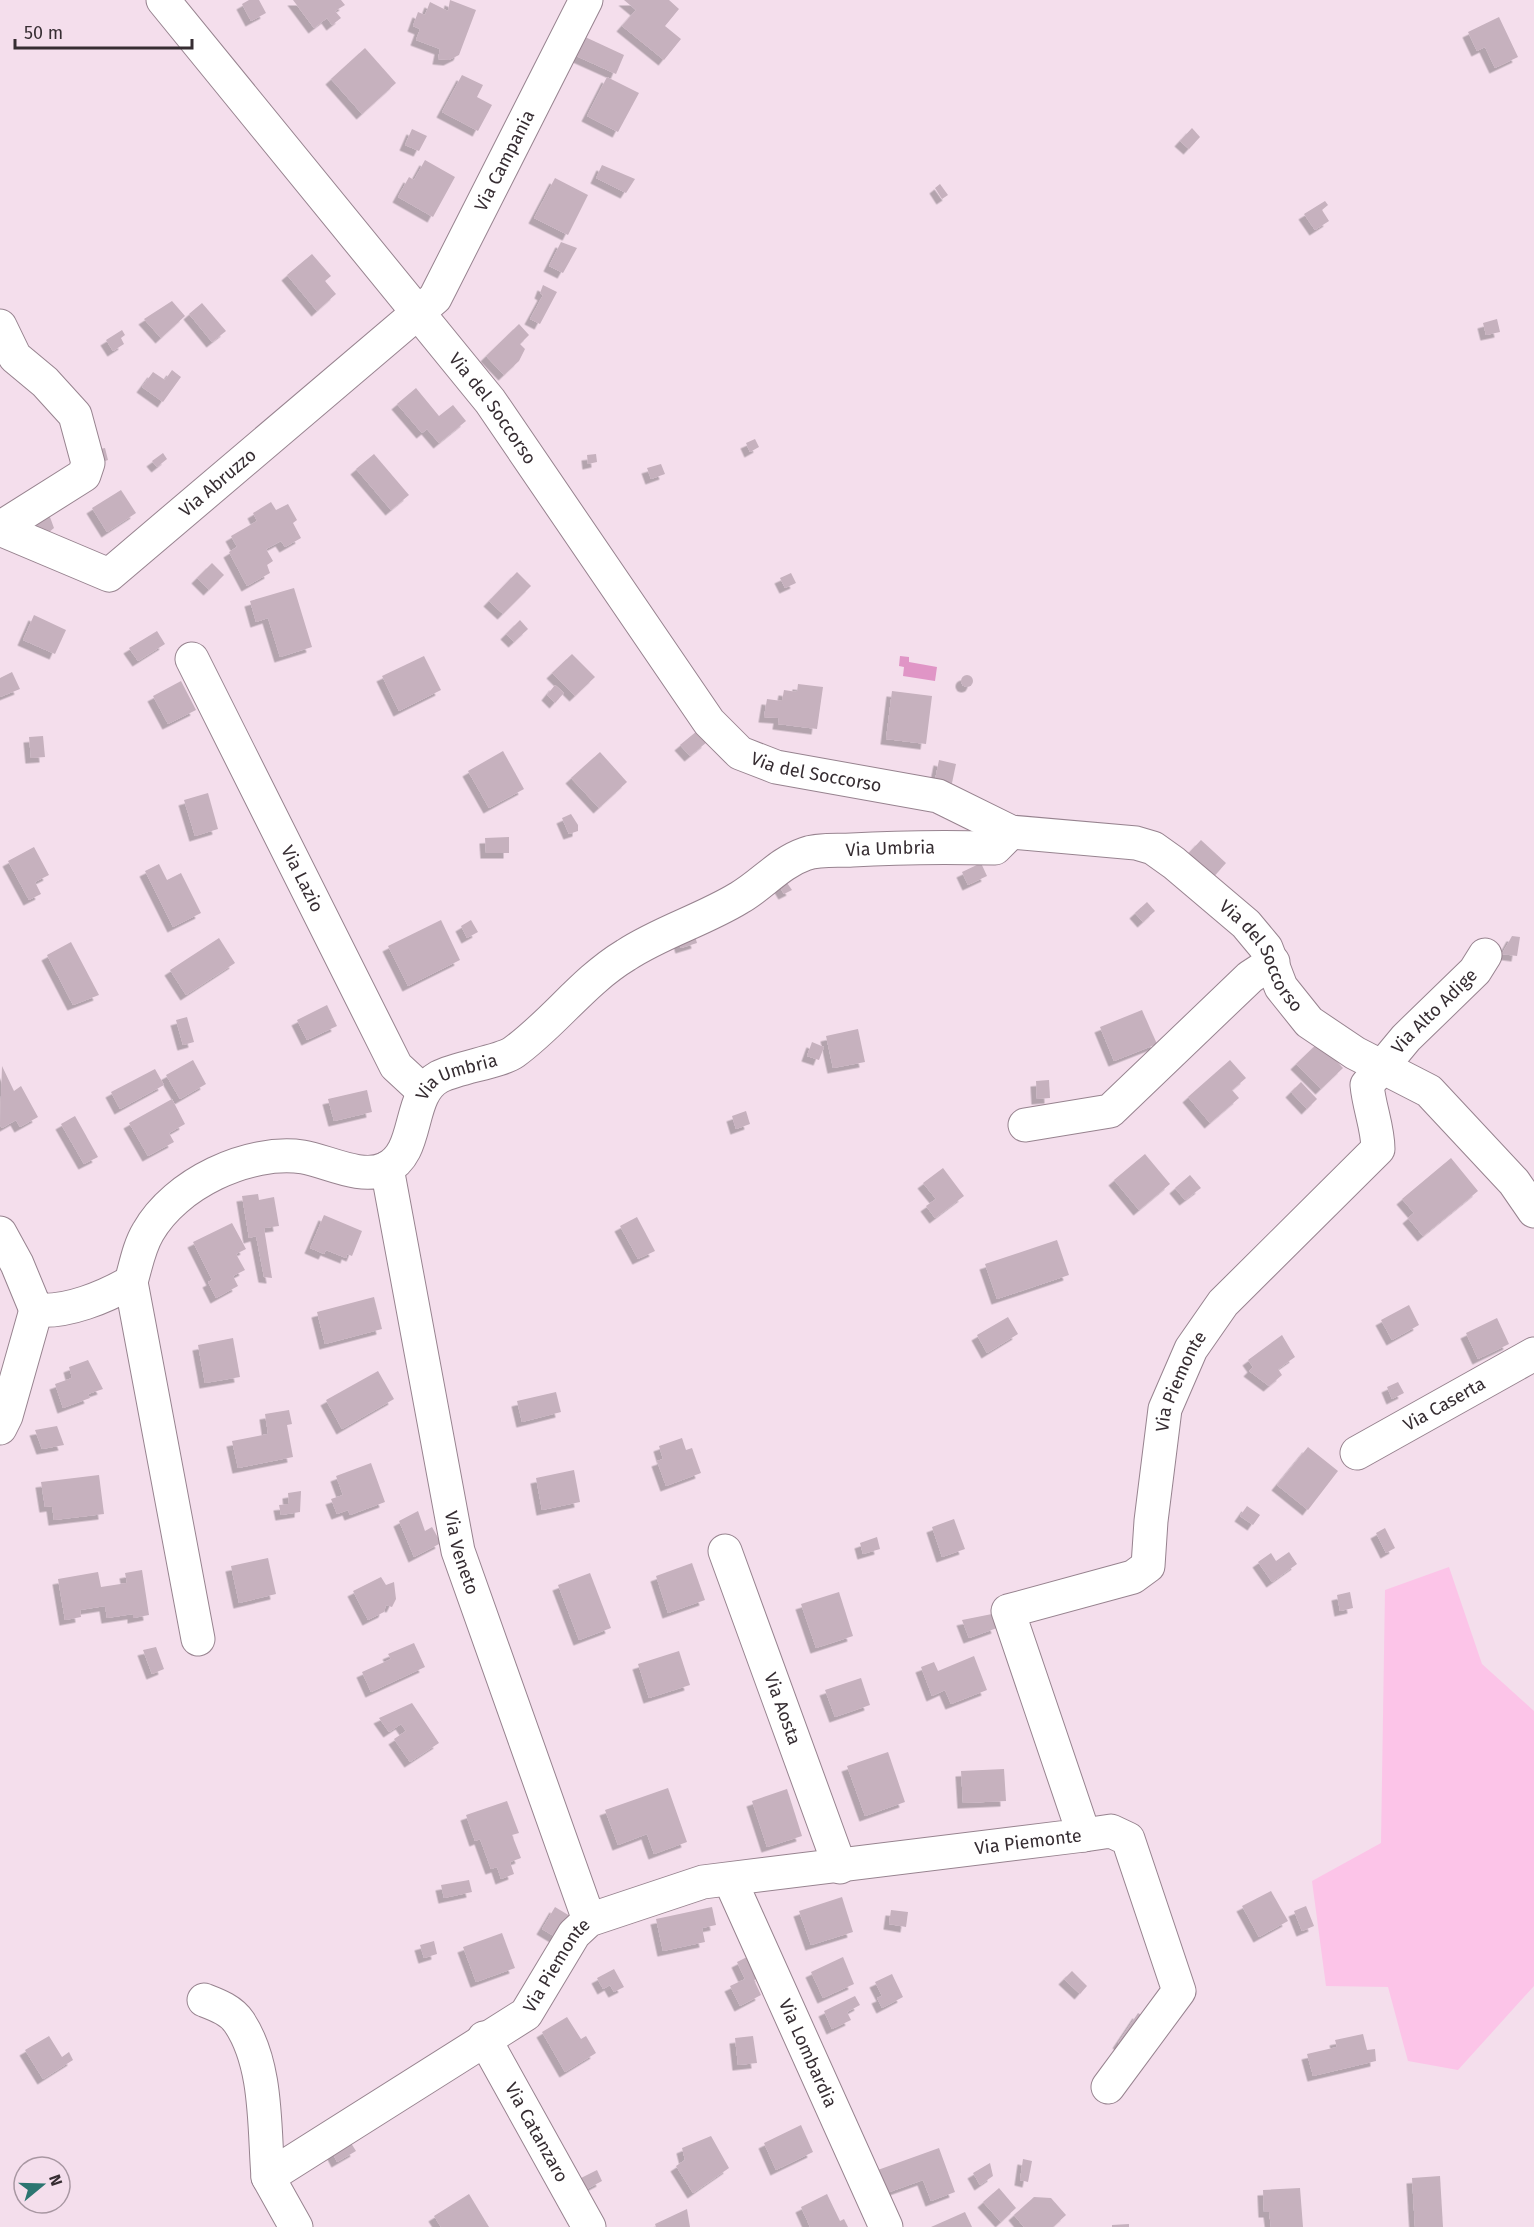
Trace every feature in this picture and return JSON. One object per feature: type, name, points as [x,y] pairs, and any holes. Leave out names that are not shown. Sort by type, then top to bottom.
[{"type":"street","name":"Via del Soccorso","points":[[163,0],[416,314],[490,400],[709,722],[740,753],[776,767],[938,796],[1011,832],[1136,843],[1152,848],[1174,862],[1246,924],[1266,948],[1281,987],[1309,1022],[1355,1053],[1385,1066],[1429,1091],[1514,1182],[1534,1211]]},
{"type":"street","name":"Via Campania","points":[[416,314],[435,298],[586,0]]},
{"type":"street","name":"Via Abruzzo","points":[[0,528],[109,575],[416,314]]},
{"type":"street","points":[[0,326],[15,357],[45,382],[75,415],[88,463],[84,475],[0,528]]},
{"type":"street","name":"Via Lazio","points":[[192,659],[396,1066],[423,1091]]},
{"type":"street","name":"Via Umbria","points":[[387,1168],[400,1156],[417,1117],[423,1091],[439,1077],[511,1054],[598,974],[627,954],[715,913],[749,892],[787,862],[807,853],[906,847],[995,848],[1011,832]]},
{"type":"street","name":"Via Alto Adige","points":[[1385,1066],[1406,1038],[1475,971],[1485,955]]},
{"type":"street","points":[[1025,1125],[1110,1112],[1250,977],[1273,962]]},
{"type":"street","name":"Via Piemonte","points":[[268,2177],[484,2038],[526,2014],[574,1934],[589,1920],[703,1882],[840,1867],[1084,1835],[1008,1611],[1133,1577],[1148,1566],[1151,1521],[1165,1409],[1191,1350],[1223,1303],[1378,1149],[1378,1136],[1369,1109],[1367,1085],[1385,1066]]},
{"type":"street","points":[[198,1639],[131,1282],[138,1254],[165,1209],[213,1173],[237,1165],[279,1157],[299,1157],[362,1172],[375,1173],[387,1168]]},
{"type":"street","name":"Via Veneto","points":[[387,1168],[458,1551],[589,1920]]},
{"type":"street","points":[[0,1233],[17,1264],[36,1310],[6,1416],[0,1428]]},
{"type":"street","points":[[36,1310],[50,1312],[110,1294],[131,1282]]},
{"type":"street","name":"Via Caserta","points":[[1357,1453],[1534,1354]]},
{"type":"street","name":"Via Aosta","points":[[725,1551],[840,1867]]},
{"type":"street","points":[[1084,1835],[1111,1831],[1128,1839],[1179,1991],[1108,2087]]},
{"type":"street","name":"Via Lombardia","points":[[730,1880],[886,2227]]},
{"type":"street","points":[[204,2000],[226,2009],[239,2022],[250,2047],[258,2072],[268,2177],[296,2227]]},
{"type":"street","name":"Via Catanzaro","points":[[484,2038],[589,2227]]},
{"type":"shaded area","points":[[900,656],[909,657],[909,662],[937,667],[935,681],[903,676],[904,667],[899,666]]},
{"type":"shaded area","points":[[1449,1567],[1482,1664],[1534,1711],[1534,1986],[1458,2070],[1408,2061],[1388,1987],[1326,1986],[1312,1881],[1381,1843],[1385,1590]]},
{"type":"building","points":[[249,0],[259,0],[266,13],[251,21],[242,4]]},
{"type":"building","points":[[293,0],[341,0],[345,5],[335,11],[341,18],[332,25],[327,18],[314,28]]},
{"type":"building","points":[[450,0],[476,10],[459,55],[449,60],[438,59],[440,49],[416,40],[420,29],[413,26],[418,12],[425,15],[430,2],[448,11]]},
{"type":"building","points":[[624,0],[669,0],[679,9],[665,26],[681,39],[664,60],[622,26],[636,10]]},
{"type":"building","points":[[1499,17],[1518,57],[1495,68],[1485,47],[1477,51],[1468,32]]},
{"type":"building","points":[[583,36],[624,55],[616,74],[574,55]]},
{"type":"building","points":[[365,48],[396,83],[362,114],[331,79]]},
{"type":"building","points":[[462,75],[483,85],[477,97],[492,105],[478,131],[442,112]]},
{"type":"building","points":[[607,77],[639,93],[618,132],[587,116]]},
{"type":"building","points":[[1192,128],[1200,137],[1189,149],[1180,141]]},
{"type":"building","points":[[412,129],[427,136],[419,151],[405,145]]},
{"type":"building","points":[[425,160],[455,177],[433,217],[398,197],[409,177],[414,180]]},
{"type":"building","points":[[602,165],[635,179],[626,193],[596,178]]},
{"type":"building","points":[[555,178],[588,195],[568,235],[534,218]]},
{"type":"building","points":[[940,184],[948,195],[942,199],[935,188]]},
{"type":"building","points":[[1325,201],[1328,205],[1322,210],[1329,221],[1315,230],[1304,214]]},
{"type":"building","points":[[561,242],[577,248],[563,273],[549,266]]},
{"type":"building","points":[[312,254],[331,276],[325,281],[336,294],[317,311],[287,275]]},
{"type":"building","points":[[543,285],[557,292],[540,324],[530,319],[543,295],[540,293]]},
{"type":"building","points":[[172,301],[185,316],[161,338],[144,319]]},
{"type":"building","points":[[202,303],[226,331],[212,342],[189,314]]},
{"type":"building","points":[[1497,319],[1500,332],[1486,335],[1483,323]]},
{"type":"building","points":[[519,324],[529,335],[520,344],[525,349],[519,361],[504,375],[486,356]]},
{"type":"building","points":[[122,330],[125,335],[121,338],[124,344],[113,351],[106,340]]},
{"type":"building","points":[[172,370],[181,377],[163,402],[142,387],[153,372],[165,380]]},
{"type":"building","points":[[416,388],[439,416],[453,405],[466,421],[439,443],[427,429],[422,433],[397,404]]},
{"type":"building","points":[[755,439],[759,447],[750,452],[746,443]]},
{"type":"building","points":[[105,448],[108,460],[99,463],[95,450]]},
{"type":"building","points":[[163,453],[167,459],[157,467],[152,461]]},
{"type":"building","points":[[374,454],[409,495],[391,510],[356,469]]},
{"type":"building","points":[[596,454],[597,462],[588,464],[587,455]]},
{"type":"building","points":[[661,464],[665,474],[651,479],[647,468]]},
{"type":"building","points":[[121,490],[136,513],[107,532],[92,508]]},
{"type":"building","points":[[271,502],[276,510],[288,504],[297,520],[293,523],[301,538],[285,547],[281,541],[266,549],[273,561],[267,565],[270,573],[247,586],[229,552],[237,547],[231,536],[257,521],[253,513]]},
{"type":"building","points":[[47,509],[54,528],[43,537],[22,526]]},
{"type":"building","points":[[212,563],[224,575],[209,590],[197,578]]},
{"type":"building","points":[[517,572],[531,586],[503,614],[489,601]]},
{"type":"building","points":[[791,573],[796,583],[785,588],[780,578]]},
{"type":"building","points":[[294,588],[312,647],[280,657],[268,618],[256,622],[250,601]]},
{"type":"building","points":[[34,615],[66,630],[55,654],[23,640]]},
{"type":"building","points":[[520,620],[528,629],[514,642],[506,634]]},
{"type":"building","points":[[157,631],[165,644],[138,661],[129,648]]},
{"type":"building","points":[[572,654],[595,677],[575,696],[552,673]]},
{"type":"building","points":[[424,656],[441,690],[399,711],[382,676]]},
{"type":"building","points":[[12,672],[20,689],[0,697],[0,678]]},
{"type":"building","points":[[969,675],[972,676],[972,686],[965,687],[962,686],[961,679],[962,676]]},
{"type":"building","points":[[181,681],[196,710],[168,724],[153,696]]},
{"type":"building","points":[[798,684],[823,687],[817,729],[778,724],[779,718],[764,717],[767,699],[782,701],[784,690],[797,692]]},
{"type":"building","points":[[555,685],[564,693],[555,703],[547,695]]},
{"type":"building","points":[[892,691],[932,696],[926,744],[886,739]]},
{"type":"building","points":[[697,731],[707,742],[690,756],[680,745]]},
{"type":"building","points":[[43,736],[45,757],[31,758],[29,737]]},
{"type":"building","points":[[503,751],[524,789],[489,808],[468,771]]},
{"type":"building","points":[[600,752],[627,782],[599,808],[571,778]]},
{"type":"building","points":[[939,760],[956,764],[952,783],[935,780]]},
{"type":"building","points":[[208,793],[218,829],[195,836],[184,800]]},
{"type":"building","points":[[571,814],[578,825],[578,831],[569,834],[562,818]]},
{"type":"building","points":[[509,837],[509,853],[486,853],[485,838]]},
{"type":"building","points":[[1201,840],[1226,863],[1210,881],[1185,857]]},
{"type":"building","points":[[34,847],[49,875],[35,882],[41,894],[29,900],[8,861]]},
{"type":"building","points":[[981,863],[987,876],[968,885],[962,872]]},
{"type":"building","points":[[159,864],[167,880],[181,873],[201,913],[173,927],[145,871]]},
{"type":"building","points":[[785,880],[792,890],[784,894],[778,884]]},
{"type":"building","points":[[1147,902],[1155,911],[1143,922],[1135,913]]},
{"type":"building","points":[[441,920],[460,960],[408,986],[388,946]]},
{"type":"building","points":[[471,920],[478,932],[467,938],[461,926]]},
{"type":"building","points":[[694,933],[697,943],[681,948],[678,938]]},
{"type":"building","points":[[1512,936],[1520,937],[1517,956],[1502,954]]},
{"type":"building","points":[[219,938],[235,963],[186,995],[170,970]]},
{"type":"building","points":[[71,942],[99,995],[73,1005],[47,955]]},
{"type":"building","points":[[327,1005],[337,1026],[307,1040],[297,1020]]},
{"type":"building","points":[[1142,1010],[1157,1044],[1114,1061],[1100,1027]]},
{"type":"building","points":[[187,1017],[194,1042],[183,1045],[176,1020]]},
{"type":"building","points":[[858,1029],[865,1062],[833,1068],[826,1036]]},
{"type":"building","points":[[812,1042],[824,1047],[819,1060],[807,1056]]},
{"type":"building","points":[[1319,1042],[1343,1068],[1321,1089],[1296,1064]]},
{"type":"building","points":[[193,1060],[206,1084],[180,1099],[166,1075]]},
{"type":"building","points":[[1230,1060],[1246,1078],[1232,1090],[1239,1098],[1210,1123],[1188,1097]]},
{"type":"building","points":[[2,1066],[14,1091],[21,1086],[38,1117],[20,1127],[16,1120],[2,1128],[0,1125]]},
{"type":"building","points":[[155,1069],[164,1085],[120,1109],[111,1092]]},
{"type":"building","points":[[1049,1080],[1050,1098],[1037,1099],[1036,1081]]},
{"type":"building","points":[[1301,1082],[1317,1099],[1307,1109],[1291,1092]]},
{"type":"building","points":[[367,1090],[372,1112],[334,1121],[328,1099]]},
{"type":"building","points":[[172,1099],[185,1124],[169,1133],[174,1142],[148,1156],[129,1123]]},
{"type":"building","points":[[746,1111],[750,1124],[736,1129],[732,1116]]},
{"type":"building","points":[[75,1116],[98,1157],[84,1164],[61,1124]]},
{"type":"building","points":[[1145,1154],[1170,1184],[1139,1210],[1114,1180]]},
{"type":"building","points":[[1451,1158],[1478,1191],[1423,1236],[1408,1218],[1414,1213],[1402,1199]]},
{"type":"building","points":[[943,1168],[964,1196],[935,1218],[926,1206],[936,1199],[923,1183]]},
{"type":"building","points":[[1190,1175],[1201,1188],[1185,1200],[1175,1188]]},
{"type":"building","points":[[258,1194],[259,1200],[274,1197],[279,1226],[264,1228],[272,1278],[264,1277],[256,1236],[249,1238],[242,1196]]},
{"type":"building","points":[[324,1215],[362,1231],[352,1256],[347,1254],[346,1258],[326,1250],[324,1254],[310,1248]]},
{"type":"building","points":[[637,1217],[655,1251],[638,1259],[620,1226]]},
{"type":"building","points":[[232,1223],[246,1249],[236,1254],[245,1270],[233,1276],[238,1286],[216,1298],[208,1282],[212,1280],[193,1242]]},
{"type":"building","points":[[1057,1240],[1069,1275],[997,1299],[985,1264]]},
{"type":"building","points":[[374,1297],[382,1329],[325,1344],[317,1312]]},
{"type":"building","points":[[1409,1305],[1419,1325],[1392,1340],[1381,1320]]},
{"type":"building","points":[[1008,1317],[1018,1334],[987,1353],[977,1335]]},
{"type":"building","points":[[1497,1318],[1509,1344],[1478,1359],[1466,1333]]},
{"type":"building","points":[[1282,1335],[1295,1357],[1278,1369],[1282,1375],[1269,1386],[1249,1371],[1253,1367],[1248,1360]]},
{"type":"building","points":[[233,1338],[240,1377],[205,1383],[198,1345]]},
{"type":"building","points":[[88,1360],[103,1389],[88,1394],[90,1398],[63,1408],[55,1384],[72,1378],[69,1367]]},
{"type":"building","points":[[378,1371],[394,1399],[342,1429],[326,1400]]},
{"type":"building","points":[[1398,1382],[1404,1393],[1392,1399],[1387,1387]]},
{"type":"building","points":[[556,1392],[561,1412],[522,1422],[517,1401]]},
{"type":"building","points":[[289,1410],[292,1424],[287,1425],[293,1457],[238,1468],[232,1441],[268,1434],[265,1414]]},
{"type":"building","points":[[57,1426],[64,1445],[42,1449],[35,1430]]},
{"type":"building","points":[[682,1438],[686,1450],[692,1448],[701,1473],[666,1486],[657,1461],[663,1459],[659,1446]]},
{"type":"building","points":[[1308,1447],[1338,1471],[1308,1510],[1277,1485]]},
{"type":"building","points":[[371,1463],[385,1502],[350,1515],[348,1510],[337,1514],[331,1499],[343,1495],[336,1476]]},
{"type":"building","points":[[574,1470],[580,1502],[542,1510],[536,1478]]},
{"type":"building","points":[[99,1475],[104,1514],[54,1520],[52,1506],[45,1507],[41,1482]]},
{"type":"building","points":[[301,1491],[300,1512],[281,1515],[279,1505],[289,1504],[288,1493]]},
{"type":"building","points":[[1247,1506],[1260,1515],[1253,1525],[1240,1516]]},
{"type":"building","points":[[418,1511],[425,1531],[432,1527],[441,1543],[414,1557],[399,1521]]},
{"type":"building","points":[[954,1519],[965,1549],[942,1557],[932,1527]]},
{"type":"building","points":[[1385,1528],[1395,1548],[1386,1553],[1376,1533]]},
{"type":"building","points":[[877,1537],[880,1549],[863,1554],[860,1543]]},
{"type":"building","points":[[1289,1552],[1297,1564],[1272,1582],[1258,1562],[1271,1553],[1276,1561]]},
{"type":"building","points":[[268,1558],[276,1594],[239,1603],[231,1566]]},
{"type":"building","points":[[692,1563],[705,1600],[668,1613],[656,1576]]},
{"type":"building","points":[[142,1570],[149,1615],[133,1618],[133,1614],[107,1618],[105,1606],[80,1610],[81,1617],[65,1620],[58,1579],[98,1572],[101,1587],[127,1583],[125,1573]]},
{"type":"building","points":[[590,1573],[611,1628],[579,1640],[558,1585]]},
{"type":"building","points":[[381,1577],[386,1585],[394,1582],[396,1599],[392,1607],[386,1605],[384,1612],[368,1620],[353,1591]]},
{"type":"building","points":[[839,1592],[853,1636],[816,1648],[801,1604]]},
{"type":"building","points":[[1350,1592],[1353,1608],[1340,1611],[1337,1595]]},
{"type":"building","points":[[992,1614],[997,1628],[969,1638],[962,1620]]},
{"type":"building","points":[[414,1643],[425,1667],[371,1692],[362,1672],[391,1659],[388,1654]]},
{"type":"building","points":[[156,1647],[164,1669],[152,1674],[143,1650]]},
{"type":"building","points":[[679,1651],[690,1685],[649,1698],[638,1664]]},
{"type":"building","points":[[974,1656],[987,1690],[951,1704],[945,1690],[932,1696],[921,1667],[934,1662],[938,1671]]},
{"type":"building","points":[[861,1678],[870,1705],[835,1717],[825,1690]]},
{"type":"building","points":[[412,1703],[439,1743],[410,1762],[394,1739],[406,1731],[401,1724],[389,1732],[379,1718]]},
{"type":"building","points":[[888,1752],[905,1802],[865,1816],[847,1766]]},
{"type":"building","points":[[1004,1769],[1006,1801],[963,1803],[961,1771]]},
{"type":"building","points":[[668,1788],[687,1842],[654,1854],[647,1834],[618,1845],[605,1810]]},
{"type":"building","points":[[787,1789],[802,1836],[767,1847],[752,1801]]},
{"type":"building","points":[[507,1801],[519,1833],[512,1835],[521,1858],[510,1862],[514,1874],[501,1879],[497,1867],[491,1869],[480,1839],[475,1841],[466,1815]]},
{"type":"building","points":[[469,1880],[472,1892],[444,1898],[441,1885]]},
{"type":"building","points":[[1271,1891],[1288,1921],[1259,1937],[1242,1906]]},
{"type":"building","points":[[842,1897],[853,1932],[811,1945],[799,1911]]},
{"type":"building","points":[[1306,1906],[1314,1926],[1302,1931],[1294,1911]]},
{"type":"building","points":[[555,1907],[570,1916],[557,1938],[542,1929]]},
{"type":"building","points":[[712,1907],[716,1925],[702,1928],[705,1942],[663,1951],[656,1919]]},
{"type":"building","points":[[891,1910],[908,1912],[906,1927],[889,1924]]},
{"type":"building","points":[[502,1933],[515,1968],[476,1982],[463,1947]]},
{"type":"building","points":[[434,1941],[437,1954],[424,1958],[420,1945]]},
{"type":"building","points":[[751,1955],[761,1977],[754,1980],[761,1995],[740,2006],[730,1986],[745,1979],[737,1962]]},
{"type":"building","points":[[843,1957],[854,1984],[823,1998],[811,1972]]},
{"type":"building","points":[[614,1969],[624,1987],[614,1992],[610,1985],[603,1989],[597,1978]]},
{"type":"building","points":[[1072,1971],[1087,1986],[1080,1994],[1064,1979]]},
{"type":"building","points":[[892,1974],[903,1997],[882,2008],[877,1998],[882,1996],[875,1982]]},
{"type":"building","points":[[855,1996],[860,2005],[847,2012],[851,2020],[832,2029],[824,2011]]},
{"type":"building","points":[[1138,2013],[1148,2019],[1128,2049],[1118,2043]]},
{"type":"building","points":[[567,2017],[581,2039],[586,2036],[596,2053],[565,2072],[542,2032]]},
{"type":"building","points":[[1363,2034],[1367,2050],[1375,2049],[1376,2061],[1313,2076],[1307,2054],[1337,2047],[1335,2040]]},
{"type":"building","points":[[49,2036],[62,2057],[69,2052],[73,2060],[43,2079],[25,2050]]},
{"type":"building","points":[[753,2036],[757,2063],[738,2065],[735,2038]]},
{"type":"building","points":[[801,2125],[813,2152],[776,2170],[764,2143]]},
{"type":"building","points":[[711,2136],[729,2168],[693,2193],[676,2166],[685,2160],[682,2148]]},
{"type":"building","points":[[349,2140],[356,2151],[337,2162],[331,2150]]},
{"type":"building","points":[[939,2148],[955,2192],[931,2201],[923,2180],[884,2194],[875,2171]]},
{"type":"building","points":[[1023,2159],[1032,2161],[1028,2182],[1020,2180]]},
{"type":"building","points":[[990,2163],[993,2176],[980,2185],[973,2173]]},
{"type":"building","points":[[597,2170],[602,2181],[585,2190],[579,2179]]},
{"type":"building","points":[[1440,2176],[1443,2227],[1415,2227],[1412,2178]]},
{"type":"building","points":[[999,2188],[1016,2208],[1001,2222],[983,2202]]},
{"type":"building","points":[[1300,2188],[1303,2227],[1271,2227],[1269,2212],[1264,2212],[1263,2190]]},
{"type":"building","points":[[469,2194],[489,2227],[441,2227],[434,2216]]},
{"type":"building","points":[[827,2194],[840,2221],[844,2219],[848,2227],[810,2227],[801,2207]]},
{"type":"building","points":[[1034,2197],[1051,2198],[1066,2215],[1053,2227],[1024,2227],[1014,2215]]},
{"type":"building","points":[[687,2209],[690,2227],[656,2227],[655,2224]]},
{"type":"building","points":[[965,2212],[972,2227],[931,2227]]},
{"type":"building","points":[[1129,2224],[1129,2227],[1112,2227],[1112,2225]]}]
